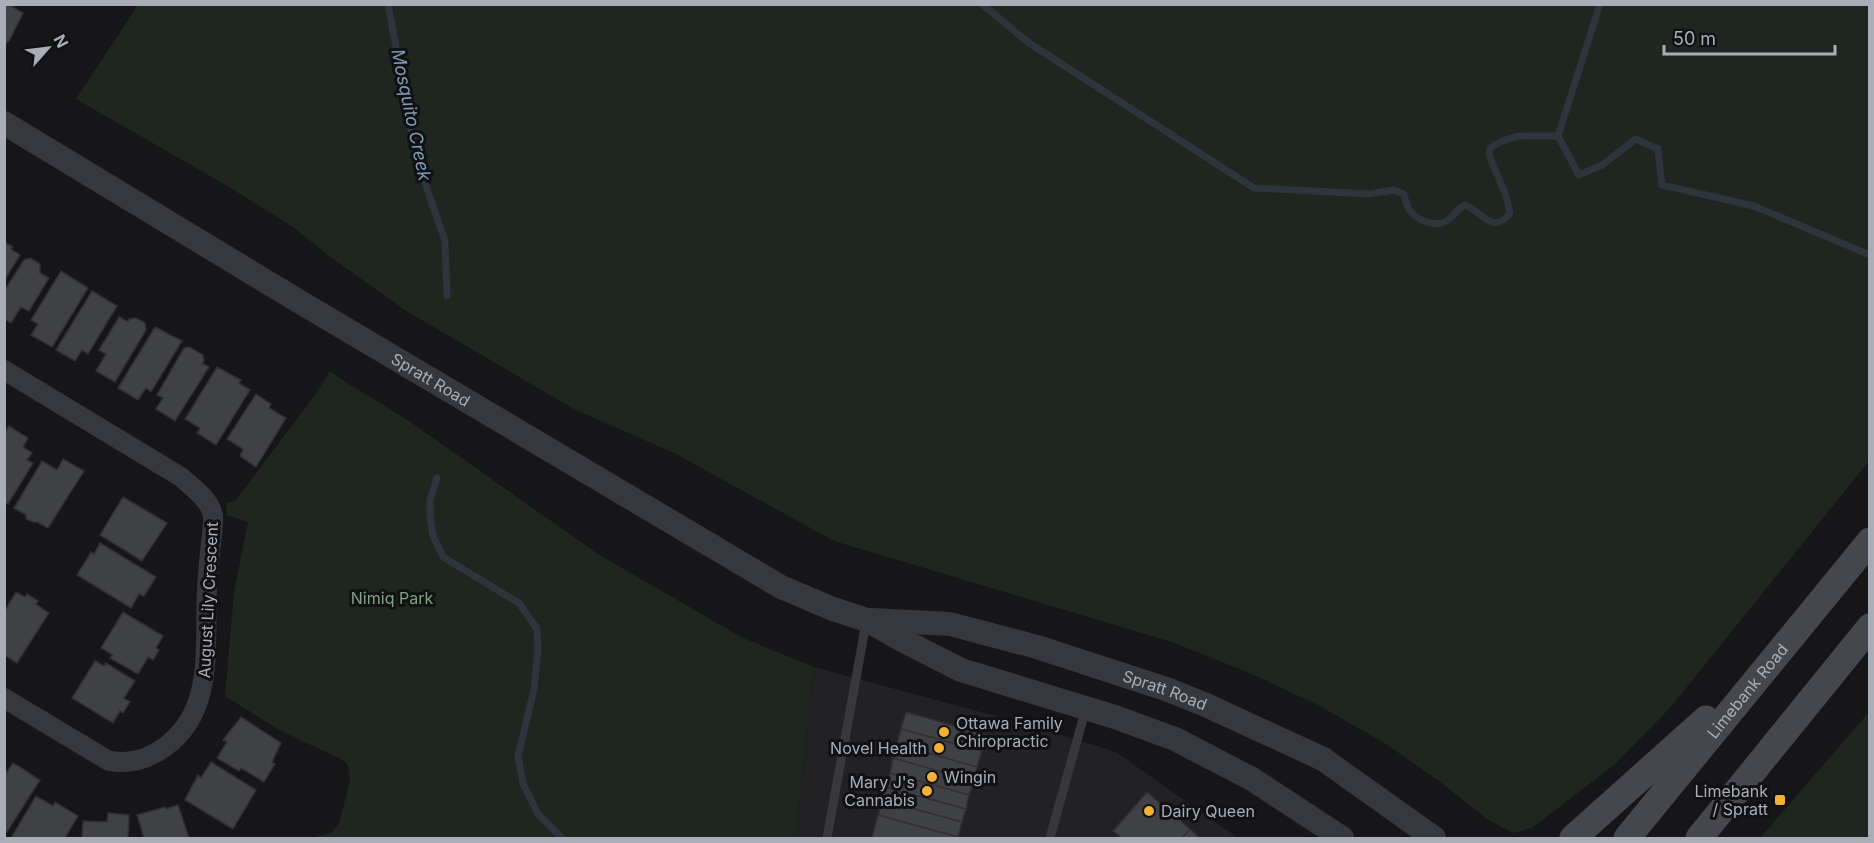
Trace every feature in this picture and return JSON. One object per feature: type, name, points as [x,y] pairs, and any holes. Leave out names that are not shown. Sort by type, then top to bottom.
[{"type":"main road","name":"Limebank Road","points":[[1626,838],[1869,541]]},
{"type":"main road","points":[[1699,838],[1869,627]]},
{"type":"main road","points":[[1573,838],[1778,654]]},
{"type":"street","name":"Spratt Road","points":[[4,123],[750,569],[808,599],[867,620],[961,670],[1115,717],[1175,739],[1217,759],[1284,799],[1342,838]]},
{"type":"street","name":"August Lily Crescent","points":[[4,370],[181,477],[208,503],[214,517],[207,588],[204,680],[192,717],[168,744],[140,761],[124,763],[109,761],[4,698]]},
{"type":"street","name":"Spratt Road","points":[[867,620],[950,624],[1037,648],[1196,701],[1323,759],[1434,838]]},
{"type":"lane","points":[[826,838],[867,620]]},
{"type":"lane","points":[[1050,838],[1086,708]]},
{"type":"shaded area","points":[[814,667],[1037,727],[1116,752],[1238,838],[796,838]]},
{"type":"green space","points":[[138,5],[1869,5],[1869,461],[1670,708],[1614,765],[1532,828],[1513,833],[1487,819],[1386,744],[1318,705],[1247,672],[1172,642],[834,541],[676,454],[574,409],[408,312],[333,259],[293,227],[229,187],[76,99]]},
{"type":"green space","name":"Nimiq Park","points":[[330,371],[409,421],[598,554],[741,637],[814,667],[796,838],[310,838],[331,833],[339,823],[350,781],[348,765],[343,760],[281,731],[225,696],[234,592],[248,522],[227,515],[226,503],[236,500],[315,395]]},
{"type":"green space","points":[[1869,712],[1869,838],[1760,838]]},
{"type":"building","points":[[4,4],[23,13],[9,41],[4,45]]},
{"type":"building","points":[[4,242],[20,255],[4,281]]},
{"type":"building","points":[[30,258],[40,264],[40,273],[49,278],[29,311],[21,307],[11,323],[4,319],[4,291],[24,260]]},
{"type":"building","points":[[61,271],[88,288],[52,347],[31,335],[38,324],[31,320]]},
{"type":"building","points":[[92,291],[117,306],[88,354],[82,350],[75,361],[56,350]]},
{"type":"building","points":[[119,317],[128,322],[129,319],[136,318],[145,323],[146,330],[115,382],[96,371],[106,354],[99,350]]},
{"type":"building","points":[[155,327],[182,341],[151,392],[146,388],[138,400],[118,388]]},
{"type":"building","points":[[189,347],[203,355],[202,363],[209,367],[175,421],[156,409],[163,398],[157,395],[184,348]]},
{"type":"building","points":[[217,367],[241,380],[239,383],[250,390],[216,445],[197,433],[200,428],[185,419]]},
{"type":"building","points":[[256,394],[271,404],[269,408],[286,418],[256,467],[240,456],[243,449],[227,439]]},
{"type":"building","points":[[9,426],[28,438],[23,447],[32,453],[27,460],[33,463],[8,504],[4,502],[4,433]]},
{"type":"building","points":[[63,459],[84,471],[48,528],[26,519],[26,515],[14,508],[42,461],[57,470]]},
{"type":"building","points":[[123,497],[167,523],[142,561],[100,535]]},
{"type":"building","points":[[100,543],[156,577],[144,596],[139,594],[131,608],[77,575],[91,552],[94,554]]},
{"type":"building","points":[[16,592],[25,597],[27,594],[38,601],[36,604],[49,613],[17,663],[4,655],[4,612]]},
{"type":"building","points":[[123,612],[163,636],[156,648],[159,650],[153,660],[148,657],[138,674],[110,658],[113,655],[101,648]]},
{"type":"building","points":[[95,661],[104,666],[106,663],[135,681],[124,698],[130,702],[123,713],[120,711],[113,723],[72,698]]},
{"type":"building","name":"Ottawa Family Chiropractic","points":[[906,712],[986,735],[982,751],[901,729]]},
{"type":"building","points":[[241,717],[281,743],[272,762],[275,764],[264,782],[241,768],[239,771],[217,758],[227,742],[223,740]]},
{"type":"building","name":"Novel Health","points":[[901,729],[982,751],[977,767],[897,744]]},
{"type":"building","points":[[897,744],[977,767],[974,781],[893,758]]},
{"type":"building","name":"Wingin","points":[[893,758],[974,781],[969,795],[890,773]]},
{"type":"building","points":[[211,762],[256,790],[233,829],[185,800],[198,775],[201,778]]},
{"type":"building","points":[[13,763],[40,780],[7,832],[4,830],[4,771],[7,772]]},
{"type":"building","name":"Mary J's Cannabis","points":[[890,773],[969,795],[966,809],[885,787]]},
{"type":"building","points":[[885,787],[966,809],[962,822],[882,800]]},
{"type":"building","name":"Dairy Queen","points":[[1147,792],[1190,829],[1182,838],[1122,838],[1113,831]]},
{"type":"building","points":[[36,796],[53,806],[55,802],[78,816],[65,838],[11,838]]},
{"type":"building","points":[[882,800],[962,822],[958,837],[878,815]]},
{"type":"building","points":[[178,805],[189,838],[144,838],[137,815]]},
{"type":"building","points":[[108,813],[129,815],[128,838],[82,838],[83,821],[107,822]]},
{"type":"building","points":[[878,815],[958,837],[958,838],[872,838]]},
{"type":"building","points":[[1190,829],[1200,838],[1182,838]]},
{"type":"waterway","name":"Mosquito Creek","points":[[388,4],[417,160],[445,241],[447,296]]},
{"type":"waterway","points":[[982,4],[1029,43],[1254,188],[1368,194],[1394,190],[1404,194],[1408,208],[1414,215],[1428,222],[1437,224],[1445,222],[1465,205],[1488,220],[1498,222],[1504,220],[1510,213],[1506,196],[1489,155],[1490,148],[1498,143],[1523,136],[1558,136],[1579,175],[1602,165],[1636,139],[1658,149],[1662,185],[1754,206],[1870,255]]},
{"type":"waterway","points":[[1558,136],[1600,4]]},
{"type":"waterway","name":"Mosquito Creek","points":[[437,478],[430,500],[430,517],[433,536],[443,557],[519,603],[537,629],[538,650],[534,689],[518,756],[523,783],[538,814],[562,838]]},
{"type":"place","name":"Ottawa Family Chiropractic","points":[[944,732]]},
{"type":"place","name":"Novel Health","points":[[939,748]]},
{"type":"place","name":"Wingin","points":[[932,777]]},
{"type":"place","name":"Mary J's Cannabis","points":[[927,791]]},
{"type":"place","name":"Limebank / Spratt","points":[[1780,800]]},
{"type":"place","name":"Dairy Queen","points":[[1149,811]]}]
